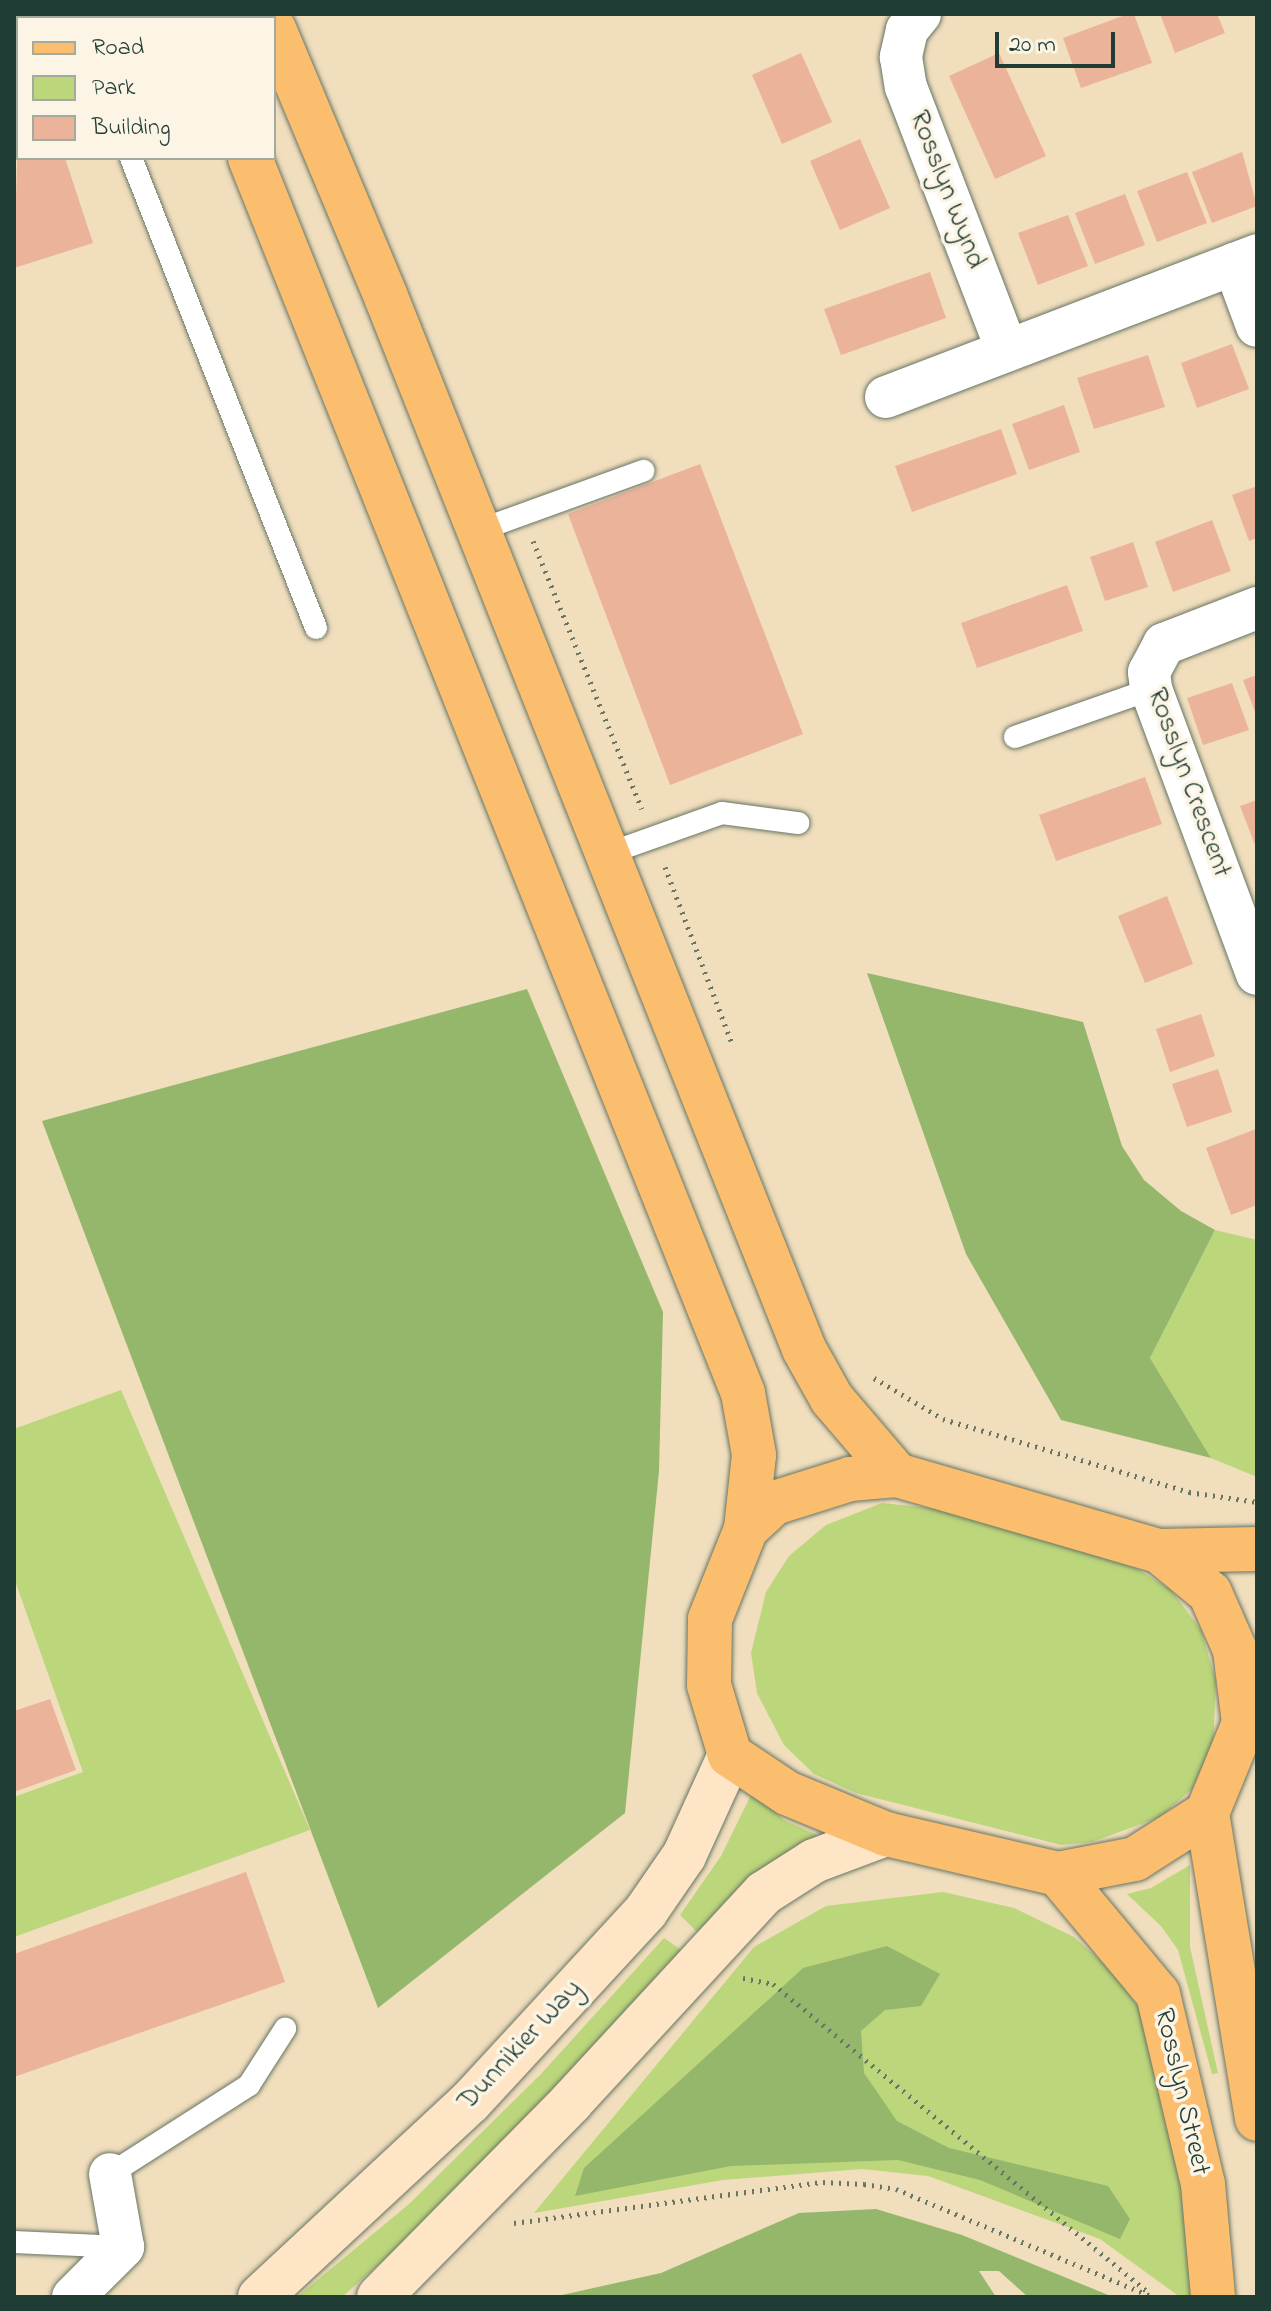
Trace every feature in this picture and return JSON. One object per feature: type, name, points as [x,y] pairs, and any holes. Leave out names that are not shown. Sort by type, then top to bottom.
[{"type":"main road","points":[[276,34],[804,1349],[832,1399],[897,1475]]},
{"type":"main road","points":[[247,165],[743,1393],[754,1455],[746,1529],[710,1619],[709,1685],[730,1755],[787,1793],[886,1834],[1058,1874],[1135,1859],[1207,1813],[1250,1718],[1235,1650],[1210,1593],[1159,1551]]},
{"type":"main road","points":[[746,1529],[774,1503],[850,1479],[897,1475],[1159,1551],[1257,1549]]},
{"type":"main road","name":"Dunnikier Way","points":[[260,2297],[470,2102],[646,1911],[684,1856],[730,1755]]},
{"type":"main road","points":[[1207,1813],[1257,2119]]},
{"type":"main road","points":[[379,2297],[764,1893],[814,1861],[886,1834]]},
{"type":"main road","name":"Rosslyn Street","points":[[1058,1874],[1158,1994],[1203,2184],[1213,2297]]},
{"type":"street","name":"Rosslyn Wynd","points":[[903,19],[901,57],[906,87],[1006,348]]},
{"type":"street","points":[[886,397],[984,361],[1006,348],[1246,260],[1257,326]]},
{"type":"street","name":"Rosslyn Crescent","points":[[1257,608],[1164,644],[1153,658],[1151,689],[1257,974]]},
{"type":"street","points":[[73,2297],[123,2247],[110,2174]]},
{"type":"lane","points":[[132,160],[316,628]]},
{"type":"lane","points":[[477,531],[643,471]]},
{"type":"lane","points":[[1015,737],[1151,689]]},
{"type":"lane","points":[[604,855],[722,813],[798,823]]},
{"type":"lane","points":[[110,2174],[249,2085],[285,2029]]},
{"type":"lane","points":[[14,2242],[123,2247]]},
{"type":"path","points":[[708,1954],[732,1975],[773,1984],[1154,2297]]},
{"type":"path","points":[[498,2225],[823,2182],[864,2184],[896,2189],[1154,2297]]},
{"type":"green space","points":[[867,973],[1083,1022],[1122,1146],[1144,1180],[1181,1211],[1215,1230],[1150,1358],[1211,1458],[1061,1420],[966,1254]]},
{"type":"green space","points":[[527,989],[663,1312],[659,1471],[625,1813],[378,2008],[42,1121]]},
{"type":"green space","points":[[1215,1230],[1257,1240],[1257,1477],[1211,1458],[1150,1358]]},
{"type":"green space","points":[[121,1390],[310,1830],[14,1937],[14,1797],[83,1772],[14,1578],[14,1429]]},
{"type":"green space","points":[[882,1503],[940,1509],[1136,1568],[1171,1590],[1201,1630],[1216,1681],[1213,1747],[1192,1789],[1160,1817],[1092,1842],[1061,1845],[856,1793],[814,1774],[784,1745],[757,1693],[751,1653],[766,1592],[789,1556],[826,1525]]},
{"type":"green space","points":[[753,1791],[784,1820],[817,1835],[764,1867],[699,1934],[680,1915],[721,1856]]},
{"type":"green space","points":[[1190,1865],[1190,1947],[1218,2073],[1212,2074],[1178,1950],[1161,1926],[1127,1894],[1151,1888]]},
{"type":"green space","points":[[943,1892],[1014,1908],[1074,1937],[1111,1970],[1154,2029],[1193,2240],[1192,2297],[1180,2297],[1100,2239],[928,2176],[862,2169],[723,2180],[534,2213],[754,1947],[826,1906]]},
{"type":"green space","points":[[664,1938],[684,1952],[457,2194],[342,2297],[297,2297],[409,2204],[541,2074]]},
{"type":"green space","points":[[887,1946],[940,1974],[921,2006],[885,2010],[861,2031],[864,2073],[897,2121],[949,2148],[1108,2186],[1130,2219],[1120,2239],[980,2180],[898,2160],[731,2166],[575,2196],[584,2168],[803,1968]]},
{"type":"green space","points":[[876,2209],[962,2235],[1113,2297],[1028,2297],[999,2271],[979,2271],[996,2297],[553,2297],[661,2273],[799,2213]]},
{"type":"building","points":[[1134,14],[1152,63],[1081,88],[1063,38]]},
{"type":"building","points":[[1160,14],[1217,14],[1225,33],[1175,53]]},
{"type":"building","points":[[801,53],[832,122],[782,144],[752,75]]},
{"type":"building","points":[[999,53],[1046,156],[995,179],[949,76]]},
{"type":"building","points":[[860,139],[890,208],[840,230],[810,161]]},
{"type":"building","points":[[1242,152],[1257,206],[1212,223],[1192,172]]},
{"type":"building","points":[[17,160],[66,160],[93,243],[14,268]]},
{"type":"building","points":[[1187,172],[1207,223],[1157,242],[1137,191]]},
{"type":"building","points":[[1125,194],[1145,245],[1095,264],[1075,213]]},
{"type":"building","points":[[1068,215],[1088,266],[1038,285],[1018,233]]},
{"type":"building","points":[[930,272],[946,318],[841,355],[824,309]]},
{"type":"building","points":[[1232,344],[1249,389],[1197,408],[1181,363]]},
{"type":"building","points":[[1148,355],[1165,407],[1094,429],[1077,378]]},
{"type":"building","points":[[1064,405],[1080,452],[1029,470],[1012,424]]},
{"type":"building","points":[[1001,429],[1017,474],[912,512],[895,466]]},
{"type":"building","points":[[700,464],[803,734],[670,785],[568,514]]},
{"type":"building","points":[[1257,486],[1257,538],[1249,541],[1232,495]]},
{"type":"building","points":[[1212,520],[1231,571],[1173,592],[1155,542]]},
{"type":"building","points":[[1133,542],[1148,587],[1105,601],[1090,557]]},
{"type":"building","points":[[1067,585],[1083,631],[977,668],[961,623]]},
{"type":"building","points":[[1257,675],[1257,717],[1243,680]]},
{"type":"building","points":[[1232,683],[1249,730],[1203,745],[1187,698]]},
{"type":"building","points":[[1145,777],[1162,824],[1056,861],[1039,815]]},
{"type":"building","points":[[1257,800],[1257,850],[1240,806]]},
{"type":"building","points":[[1167,896],[1193,964],[1145,983],[1118,916]]},
{"type":"building","points":[[1201,1014],[1215,1056],[1170,1072],[1156,1029]]},
{"type":"building","points":[[1218,1069],[1232,1112],[1187,1127],[1172,1084]]},
{"type":"building","points":[[1256,1129],[1257,1205],[1231,1215],[1206,1148]]},
{"type":"building","points":[[50,1699],[76,1770],[14,1792],[14,1711]]},
{"type":"building","points":[[246,1872],[285,1982],[14,2077],[14,1954]]}]
